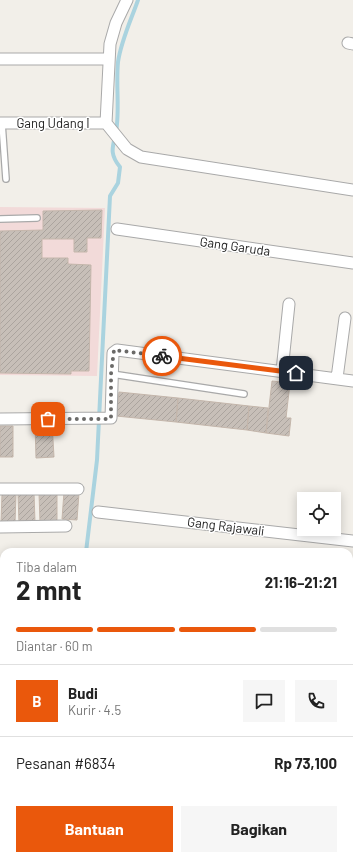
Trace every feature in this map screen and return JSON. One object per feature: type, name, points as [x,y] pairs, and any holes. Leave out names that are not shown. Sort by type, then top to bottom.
[{"type":"street","points":[[127,0],[112,34],[108,59],[107,125],[127,149],[141,157],[353,190]]},
{"type":"street","points":[[0,59],[108,59]]},
{"type":"street","name":"Gang Udang I","points":[[1,123],[107,125]]},
{"type":"street","name":"Gang Garuda","points":[[116,229],[353,263]]},
{"type":"street","points":[[282,371],[289,304]]},
{"type":"street","points":[[338,378],[345,318]]},
{"type":"street","points":[[0,419],[79,420],[111,418],[111,374],[113,353],[117,350],[353,380]]},
{"type":"street","points":[[0,489],[78,489]]},
{"type":"street","name":"Gang Rajawali","points":[[98,512],[353,541]]},
{"type":"street","points":[[0,527],[66,526]]},
{"type":"lane","points":[[1,123],[6,179]]},
{"type":"lane","points":[[0,219],[37,218]]},
{"type":"lane","points":[[111,374],[244,394]]},
{"type":"shaded area","points":[[0,207],[105,208],[97,376],[0,375]]},
{"type":"building","points":[[102,210],[101,238],[87,238],[87,252],[74,252],[74,239],[42,239],[42,258],[68,258],[68,264],[91,265],[89,371],[71,371],[71,374],[0,373],[0,231],[43,230],[43,211]]},
{"type":"building","points":[[272,381],[290,383],[286,418],[291,418],[289,436],[266,433]]},
{"type":"building","points":[[119,392],[178,398],[176,422],[116,416]]},
{"type":"building","points":[[178,398],[249,406],[247,430],[176,422]]},
{"type":"building","points":[[249,406],[268,408],[266,433],[247,430]]},
{"type":"building","points":[[52,423],[54,457],[36,458],[35,424]]},
{"type":"building","points":[[0,426],[13,426],[13,457],[0,457]]},
{"type":"building","points":[[57,492],[57,522],[40,522],[39,493]]},
{"type":"building","points":[[64,492],[79,493],[77,520],[62,519]]},
{"type":"building","points":[[34,493],[35,522],[19,523],[18,494]]},
{"type":"building","points":[[2,494],[16,494],[15,523],[1,523]]},
{"type":"waterway","points":[[86,548],[97,460],[110,196],[118,183],[120,167],[113,156],[113,146],[118,116],[118,62],[124,38],[138,0]]},
{"type":"way so far","points":[[48,419],[79,420],[111,418],[111,374],[114,350],[162,356]]},
{"type":"route","points":[[162,356],[296,373]]}]
